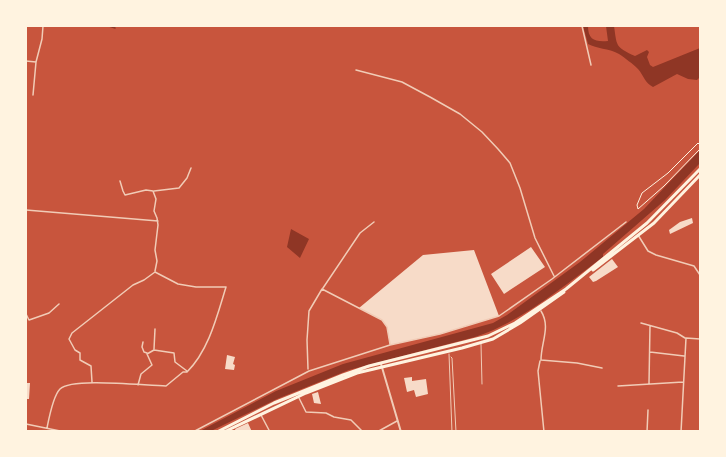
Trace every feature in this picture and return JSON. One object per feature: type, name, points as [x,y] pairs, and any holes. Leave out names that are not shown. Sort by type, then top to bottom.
[{"type":"main road","points":[[217,432],[288,397],[343,375],[448,352],[493,339],[540,310],[636,234],[698,175],[700,169]]},
{"type":"main road","points":[[227,431],[332,382],[488,336],[515,323],[566,289],[636,234]]},
{"type":"street","points":[[33,95],[43,26]]},
{"type":"street","points":[[582,26],[591,65]]},
{"type":"street","points":[[26,61],[36,62]]},
{"type":"street","points":[[356,70],[402,82],[460,114],[482,132],[510,163],[535,238],[555,277]]},
{"type":"street","points":[[120,181],[125,195],[146,190],[179,188],[191,168]]},
{"type":"street","points":[[92,382],[91,366],[80,360],[80,353],[75,350],[69,339],[72,333],[133,285],[155,272],[158,221],[154,211],[156,199],[153,191]]},
{"type":"street","points":[[26,210],[158,221]]},
{"type":"street","points":[[309,371],[307,340],[309,311],[360,232],[374,222]]},
{"type":"street","points":[[193,432],[309,371],[390,345],[440,334],[499,316],[555,277],[626,222]]},
{"type":"street","points":[[636,234],[648,251],[694,266],[700,276]]},
{"type":"street","points":[[47,428],[60,388],[69,384],[92,382],[166,387],[183,372],[187,372],[202,352],[226,287],[196,287],[178,284],[155,272]]},
{"type":"street","points":[[322,289],[382,320],[387,327],[390,345]]},
{"type":"street","points":[[26,314],[29,320],[32,320],[49,313],[59,304]]},
{"type":"street","points":[[540,310],[546,325],[541,360],[537,371],[544,432]]},
{"type":"street","points":[[641,323],[677,333],[686,338],[700,339]]},
{"type":"street","points":[[649,384],[650,326]]},
{"type":"street","points":[[154,350],[155,329]]},
{"type":"street","points":[[681,432],[686,338]]},
{"type":"street","points":[[138,386],[141,374],[152,365],[142,347],[143,342]]},
{"type":"street","points":[[147,354],[154,350],[174,353],[175,362],[187,372]]},
{"type":"street","points":[[650,352],[685,357]]},
{"type":"street","points":[[541,360],[602,368]]},
{"type":"street","points":[[382,366],[401,432]]},
{"type":"street","points":[[618,386],[684,382]]},
{"type":"street","points":[[298,397],[306,412],[326,413],[351,420],[363,432]]},
{"type":"street","points":[[647,432],[648,410]]},
{"type":"street","points":[[261,415],[270,432]]},
{"type":"street","points":[[377,432],[398,421]]},
{"type":"street","points":[[26,424],[65,432]]},
{"type":"lane","points":[[480,342],[482,384]]},
{"type":"lane","points":[[448,352],[452,432]]},
{"type":"lane","points":[[449,357],[452,358],[456,432]]},
{"type":"path","points":[[700,145],[698,143],[642,194],[638,208],[664,186],[700,149]]},
{"type":"shaded area","points":[[583,26],[588,26],[589,34],[593,39],[608,41],[606,26],[614,26],[620,48],[635,56],[647,50],[649,52],[647,57],[653,67],[700,48],[700,77],[697,80],[688,79],[677,74],[653,87],[638,69],[619,54],[588,44]]},
{"type":"shaded area","points":[[700,150],[700,163],[665,200],[603,254],[603,257],[526,313],[475,337],[349,370],[277,399],[211,431],[198,432],[276,391],[343,364],[493,323],[580,262],[644,209]]},
{"type":"shaded area","points":[[291,229],[309,239],[300,258],[287,247]]},
{"type":"building","points":[[692,218],[693,223],[670,234],[669,230],[680,222]]},
{"type":"building","points":[[531,247],[545,267],[504,294],[491,274]]},
{"type":"building","points":[[474,250],[499,316],[440,334],[390,345],[387,327],[382,320],[359,308],[423,255]]},
{"type":"building","points":[[612,259],[618,267],[593,282],[589,277]]},
{"type":"building","points":[[227,355],[235,357],[234,370],[225,369]]},
{"type":"building","points":[[412,377],[412,381],[426,379],[428,394],[416,397],[414,390],[407,392],[404,378]]},
{"type":"building","points":[[26,383],[30,383],[29,399],[26,399]]},
{"type":"building","points":[[318,392],[321,404],[314,403],[312,394]]},
{"type":"building","points":[[248,423],[252,432],[236,432],[235,429]]},
{"type":"waterway","points":[[109,26],[115,28]]}]
